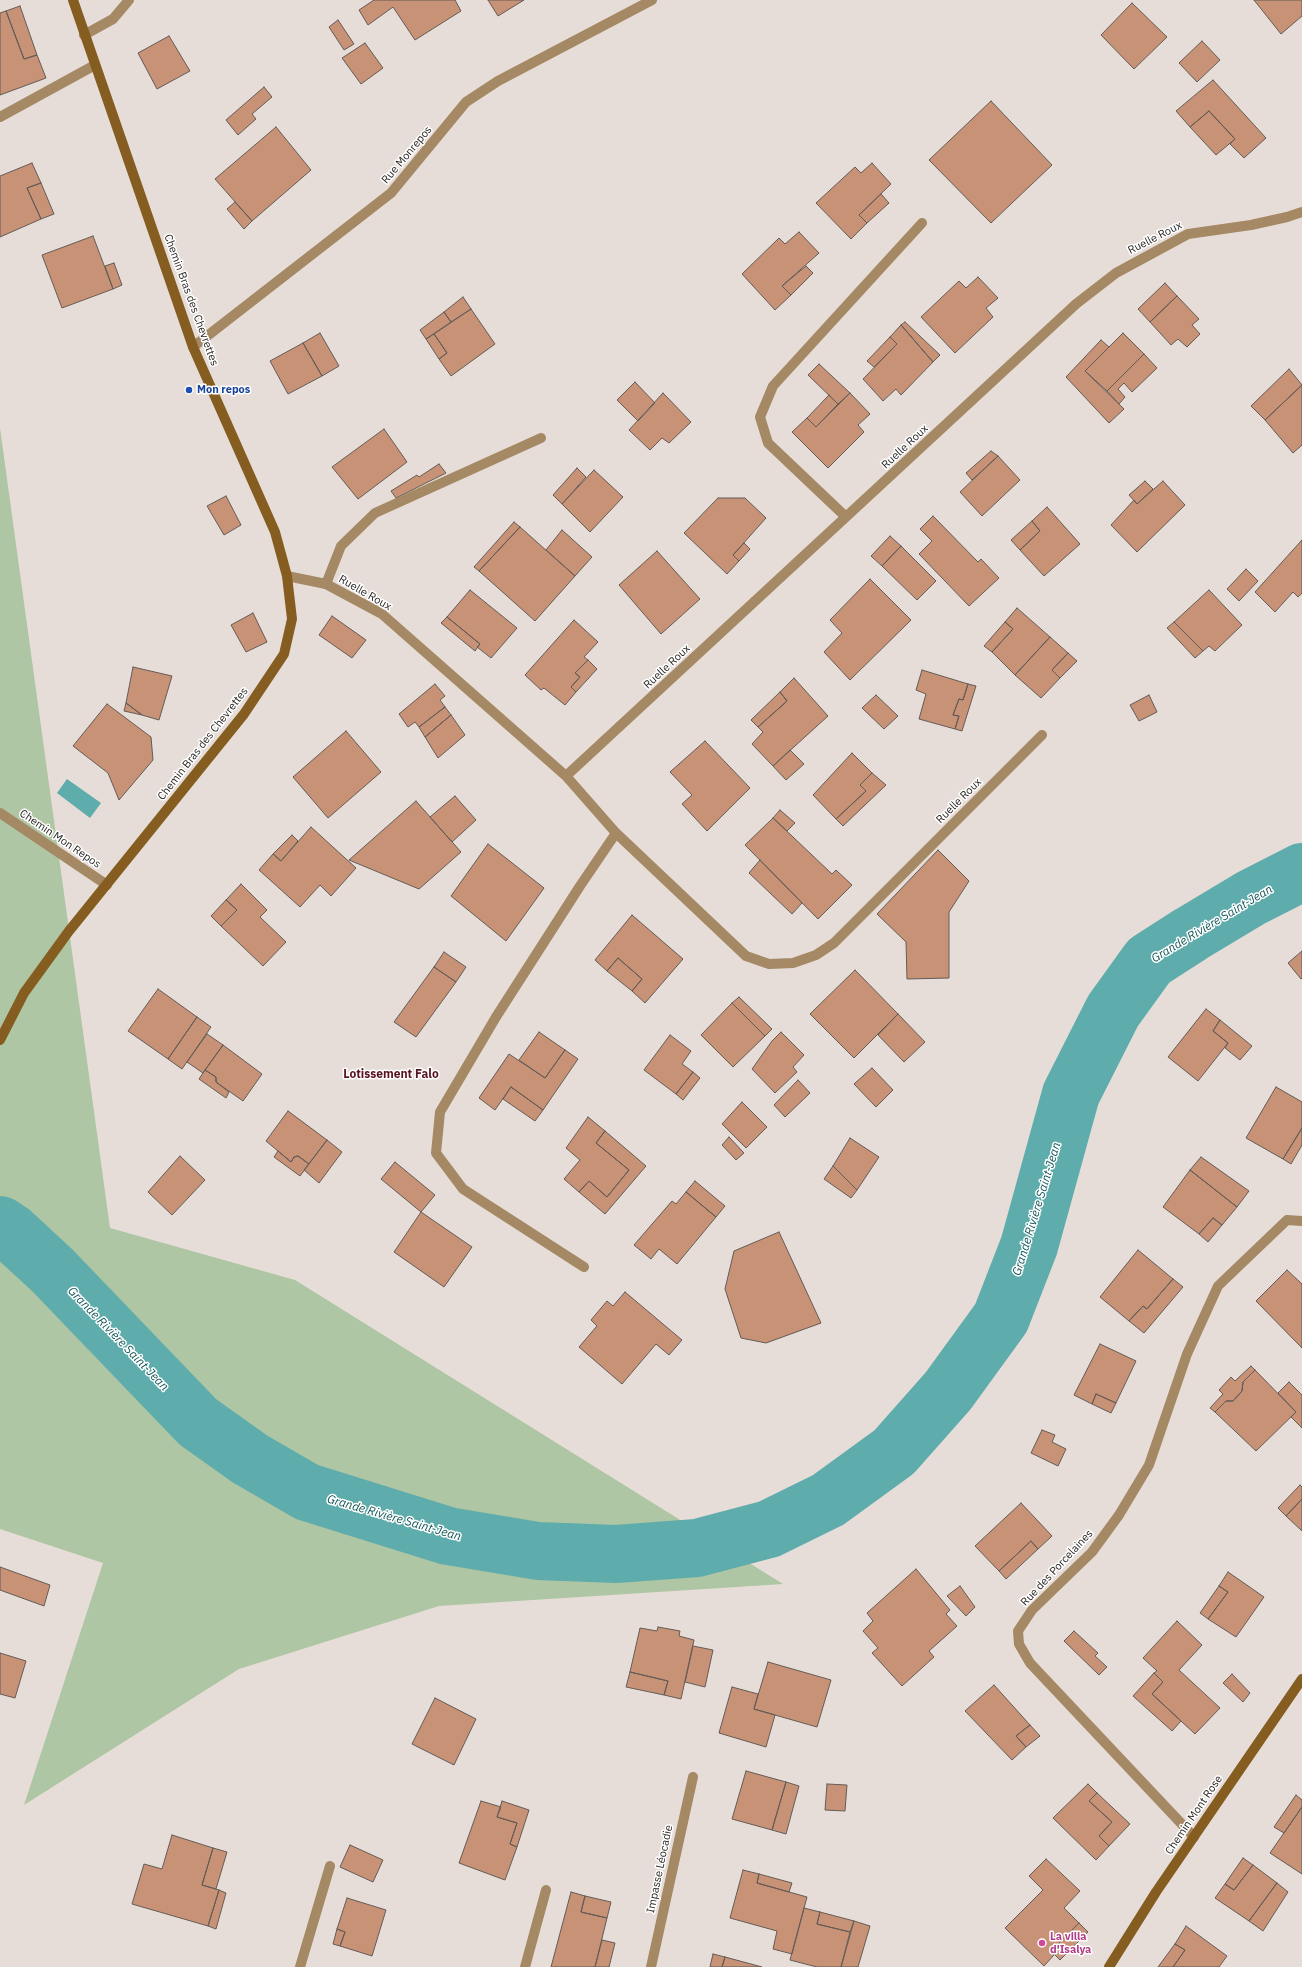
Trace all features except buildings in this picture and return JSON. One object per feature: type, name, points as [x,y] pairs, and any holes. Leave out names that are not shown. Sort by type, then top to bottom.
[{"type":"main road","name":"Chemin Bras des Chevrettes","points":[[0,1040],[24,993],[69,931],[244,714],[284,654],[292,619],[287,576],[275,532],[193,346],[73,0]]},
{"type":"main road","name":"Chemin Mont Rose","points":[[1109,1967],[1156,1892],[1302,1679]]},
{"type":"street","points":[[84,35],[112,19],[129,0]]},
{"type":"street","name":"Rue Monrepos","points":[[193,346],[391,193],[466,102],[498,81],[652,0]]},
{"type":"street","points":[[0,117],[95,65]]},
{"type":"street","name":"Ruelle Roux","points":[[566,776],[1076,304],[1116,273],[1162,246],[1188,234],[1251,225],[1302,212]]},
{"type":"street","points":[[846,517],[768,443],[760,417],[773,386],[922,223]]},
{"type":"street","points":[[326,584],[341,546],[375,513],[541,438]]},
{"type":"street","name":"Ruelle Roux","points":[[287,576],[326,584],[382,614],[566,776],[616,833],[746,956],[769,964],[793,963],[816,955],[834,943],[1042,735]]},
{"type":"street","name":"Chemin Mon Repos","points":[[0,814],[107,885]]},
{"type":"street","points":[[584,1266],[463,1189],[436,1153],[440,1112],[496,1017],[580,886],[616,833]]},
{"type":"street","name":"Rue des Porcelaines","points":[[1194,1837],[1030,1663],[1019,1644],[1018,1631],[1032,1610],[1092,1552],[1119,1515],[1149,1465],[1187,1354],[1218,1286],[1287,1220],[1302,1220]]},
{"type":"street","name":"Impasse Léocadie","points":[[651,1967],[693,1777]]},
{"type":"street","points":[[300,1967],[330,1866]]},
{"type":"street","points":[[525,1967],[546,1890]]},
{"type":"green space","points":[[0,428],[110,1228],[295,1280],[783,1584],[439,1606],[239,1669],[24,1805],[103,1563],[0,1529]]},
{"type":"water","points":[[67,779],[101,803],[90,818],[57,793]]},
{"type":"waterway","name":"Grande Rivière Saint-Jean","points":[[0,1225],[12,1233],[52,1270],[198,1422],[250,1459],[307,1492],[448,1536],[538,1551],[616,1554],[697,1548],[769,1529],[828,1500],[894,1452],[948,1391],[1001,1318],[1029,1246],[1071,1094],[1113,1011],[1149,961],[1251,898],[1302,872]]},
{"type":"place","name":"Mon repos","points":[[189,390]]},
{"type":"place","name":"La villa d'Isalya","points":[[1042,1943]]},
{"type":"district","name":"Lotissement Falo","points":[[391,1075]]}]
